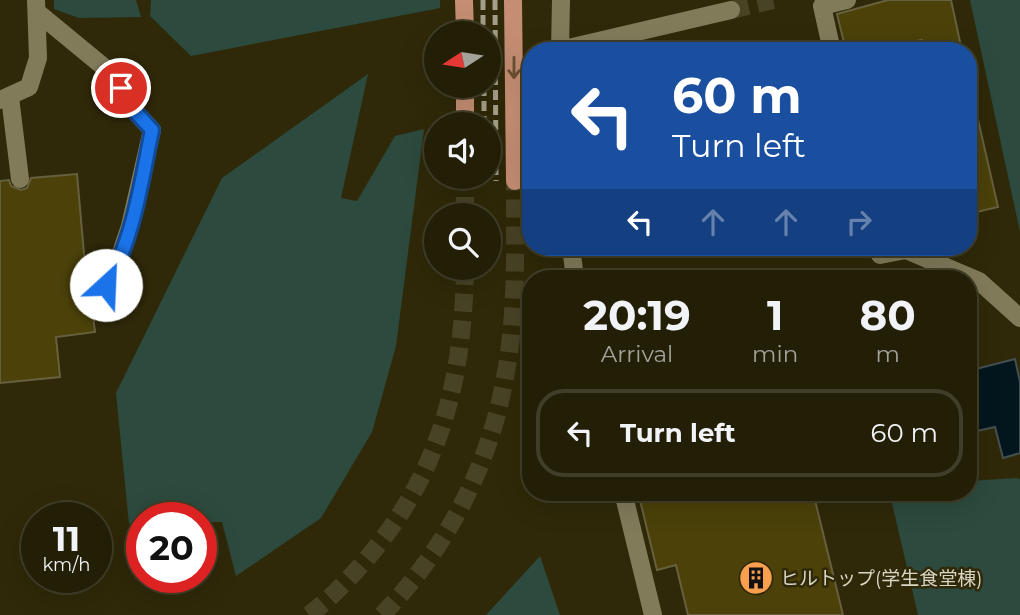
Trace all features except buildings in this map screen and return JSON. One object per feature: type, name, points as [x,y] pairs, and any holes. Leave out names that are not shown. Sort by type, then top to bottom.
[{"type":"main road","points":[[464,0],[465,21]]},
{"type":"main road","points":[[513,0],[515,181]]},
{"type":"street","points":[[560,42],[561,0]]},
{"type":"street","points":[[830,42],[821,3],[846,0]]},
{"type":"street","points":[[20,179],[5,98],[29,87],[36,68],[37,6]]},
{"type":"street","points":[[37,6],[105,68],[121,88],[130,106],[152,130],[130,226],[115,271],[94,305]]},
{"type":"street","points":[[594,42],[731,10]]},
{"type":"street","points":[[920,256],[953,270]]},
{"type":"street","points":[[977,280],[1020,318]]},
{"type":"street","points":[[625,501],[653,615]]},
{"type":"green space","points":[[54,0],[136,0],[141,17],[79,18],[54,9]]},
{"type":"green space","points":[[151,0],[440,0],[440,8],[191,56],[150,16]]},
{"type":"green space","points":[[970,0],[1020,0],[1020,232]]},
{"type":"green space","points":[[368,74],[341,198],[357,201],[395,136],[424,129],[396,346],[372,432],[321,518],[236,576],[222,522],[217,522],[217,502],[127,502],[116,393],[222,178]]},
{"type":"green space","points":[[1020,479],[1020,615],[918,615],[891,501],[977,501],[977,480]]},
{"type":"green space","points":[[540,556],[560,615],[486,615]]},
{"type":"water","points":[[1015,359],[1020,382],[1020,453],[1003,458],[995,427],[977,431],[977,369]]},
{"type":"tunnel","points":[[731,10],[773,0]]},
{"type":"tunnel","points":[[382,615],[427,562],[446,533],[463,503],[489,439],[499,406],[510,349],[515,277],[515,181]]},
{"type":"tunnel","points":[[465,189],[465,203]]},
{"type":"tunnel","points":[[309,615],[351,577],[389,530],[429,461],[452,389],[459,350],[464,280]]},
{"type":"railway","points":[[483,0],[483,21]]},
{"type":"railway","points":[[495,0],[496,112]]},
{"type":"railway","points":[[484,98],[484,112]]},
{"type":"place","name":"ヒルトップ(学生食堂棟)","points":[[756,578]]},
{"type":"route","points":[[106,285],[115,271],[130,226],[152,130],[130,106],[121,88]]}]
